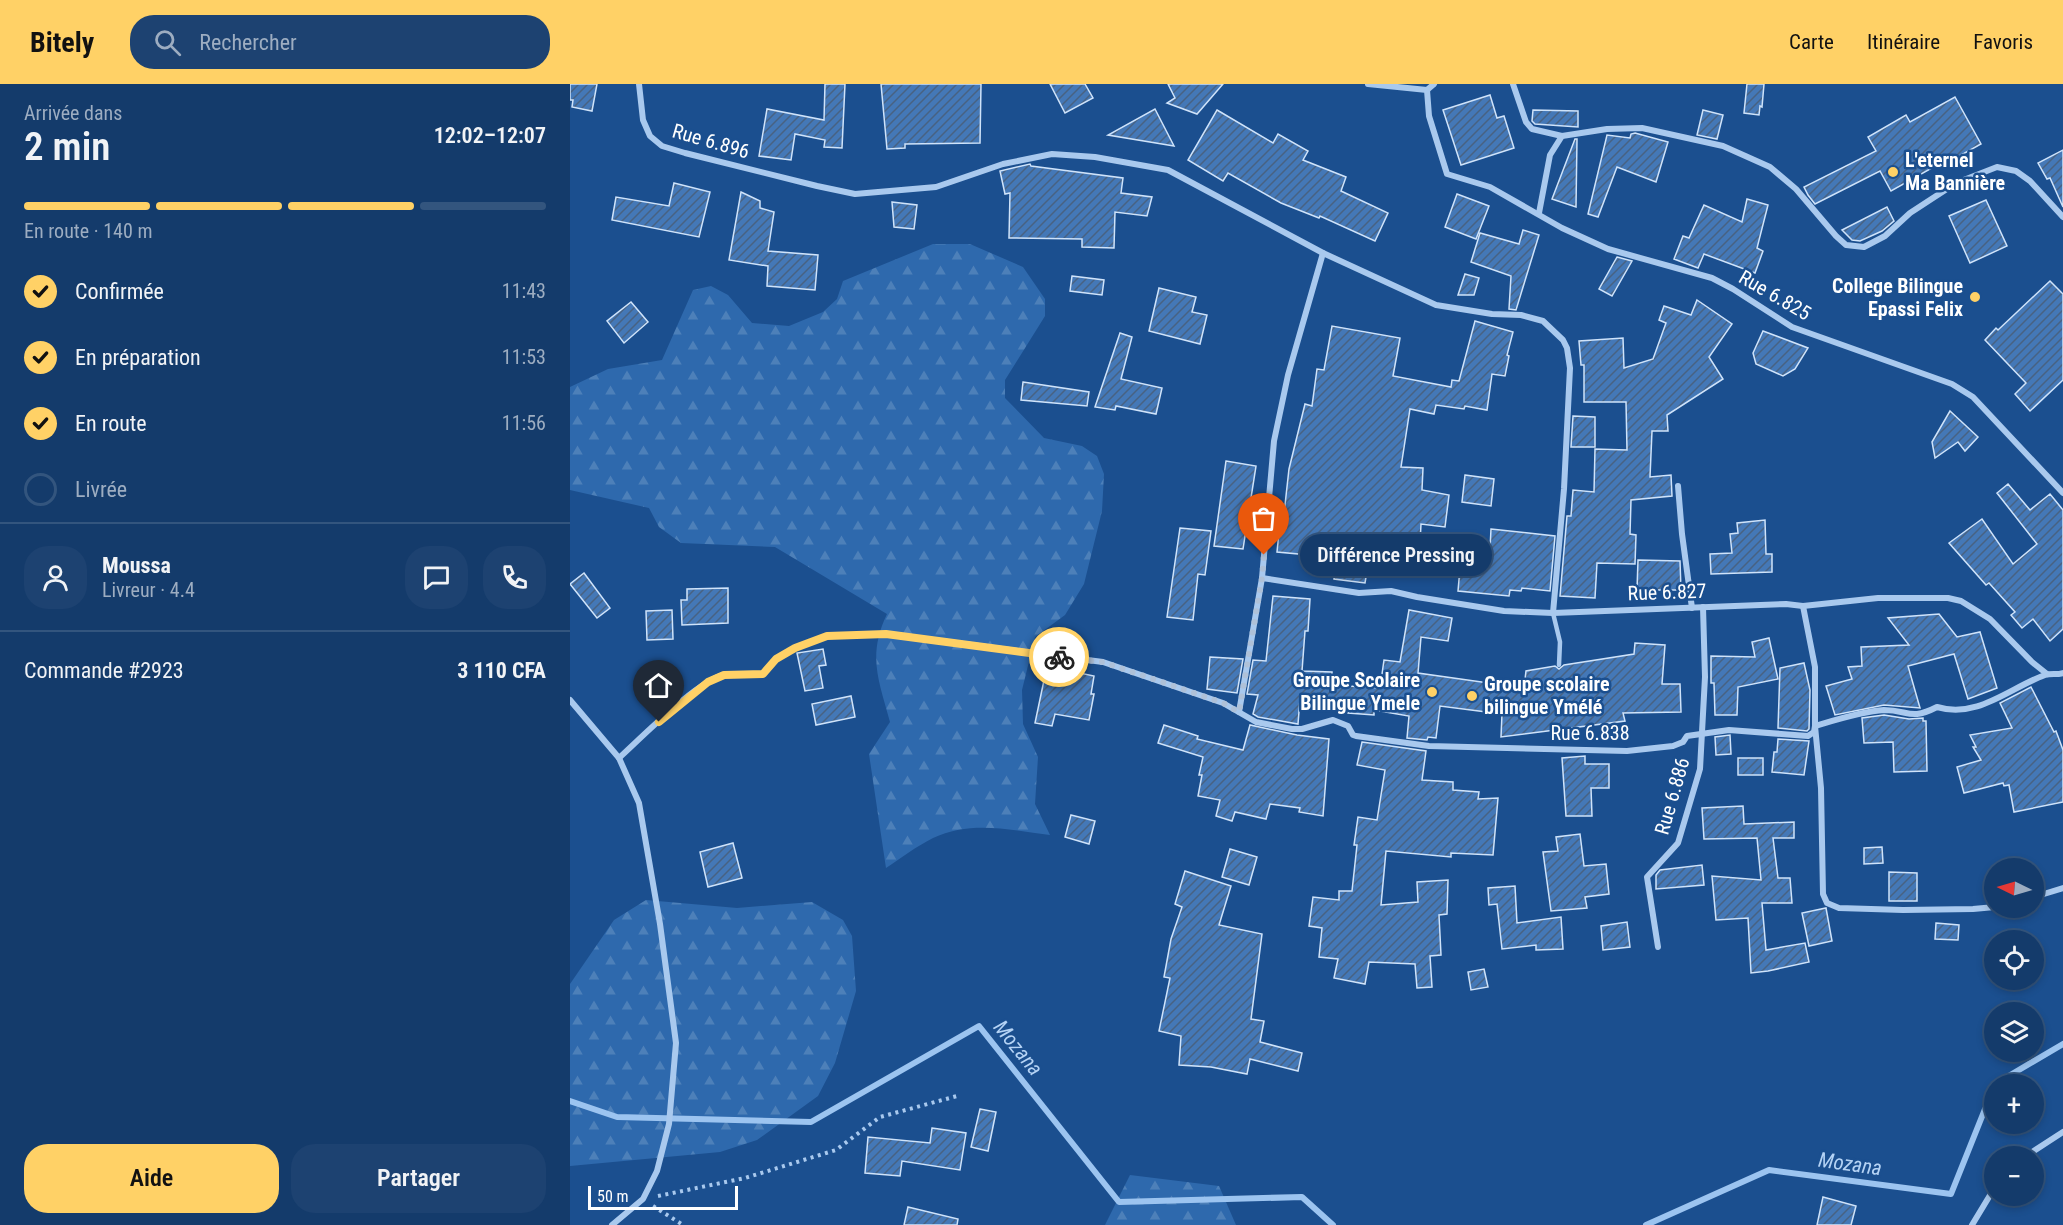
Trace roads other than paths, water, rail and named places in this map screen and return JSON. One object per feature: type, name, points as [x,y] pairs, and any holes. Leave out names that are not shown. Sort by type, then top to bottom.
[{"type":"street","name":"Rue 6.896","points":[[639,84],[643,120],[650,136],[662,146],[855,194],[936,187],[1003,164],[1052,154],[1095,157],[1168,170],[1323,253],[1436,305],[1491,314],[1537,318],[1563,340],[1568,348],[1570,368],[1563,500],[1553,613]]},
{"type":"street","points":[[1368,84],[1427,90],[1434,84]]},
{"type":"street","points":[[1513,84],[1526,122],[1532,129],[1562,136],[1598,130],[1642,128],[1723,146],[1770,166],[1796,189],[1846,245],[1864,247],[1885,236],[1910,213],[1956,183],[1997,166],[2016,171],[2030,181],[2063,218]]},
{"type":"street","name":"Rue 6.825","points":[[1427,90],[1429,116],[1447,174],[1490,187],[1562,228],[1608,249],[1712,278],[1792,327],[1952,384],[1973,397],[2063,493]]},
{"type":"street","points":[[1539,213],[1550,155],[1562,136]]},
{"type":"street","points":[[1239,712],[1262,578],[1274,441],[1288,375],[1323,253]]},
{"type":"street","points":[[1678,486],[1692,608]]},
{"type":"street","name":"Rue 6.827","points":[[1262,578],[1359,593],[1391,591],[1504,610],[1553,613],[1786,604],[1803,606],[1878,598],[1948,598],[1961,601],[1990,620],[2047,674]]},
{"type":"street","points":[[1803,606],[1815,667],[1815,726],[1821,788],[1823,894],[1827,903],[1839,908],[1903,910],[1984,908]]},
{"type":"street","name":"Rue 6.886","points":[[1658,947],[1647,876],[1678,843],[1700,769],[1705,677],[1702,607]]},
{"type":"street","name":"Rue 6.838","points":[[619,758],[672,709],[708,682],[724,675],[763,674],[776,659],[795,648],[827,636],[886,634],[1103,662],[1223,703],[1256,722],[1302,729],[1333,720],[1348,726],[1356,736],[1429,746],[1627,751],[1673,746],[1683,742],[1687,736],[1729,730],[1808,736],[1814,732],[1815,726],[1881,710],[1902,712],[1909,716],[1925,713],[1937,707],[1972,708],[1988,704],[2047,674],[2062,676]]},
{"type":"street","points":[[570,700],[619,758],[639,803],[660,924],[676,1043],[669,1124],[657,1171],[643,1199],[612,1225]]},
{"type":"street","points":[[2044,894],[2063,888]]},
{"type":"street","points":[[2041,1146],[2063,1132]]},
{"type":"street","points":[[1972,1225],[1984,1205]]},
{"type":"lane","points":[[1553,613],[1560,642],[1559,665]]},
{"type":"waterway","name":"Mozana","points":[[570,1101],[617,1117],[811,1122],[979,1026],[1119,1202],[1302,1197],[1333,1225]]},
{"type":"waterway","name":"Mozana","points":[[2012,1074],[2063,1044]]},
{"type":"waterway","name":"Mozana","points":[[1646,1225],[1769,1170],[1951,1194],[1984,1112]]},
{"type":"place","name":"L'eternel Ma Bannière","points":[[1893,172]]},
{"type":"place","name":"College Bilingue Epassi Felix","points":[[1975,297]]},
{"type":"place","name":"Différence Pressing","points":[[1264,555]]},
{"type":"place","name":"Groupe Scolaire Bilingue Ymele","points":[[1432,692]]},
{"type":"place","name":"Groupe scolaire bilingue Ymélé","points":[[1472,696]]}]
